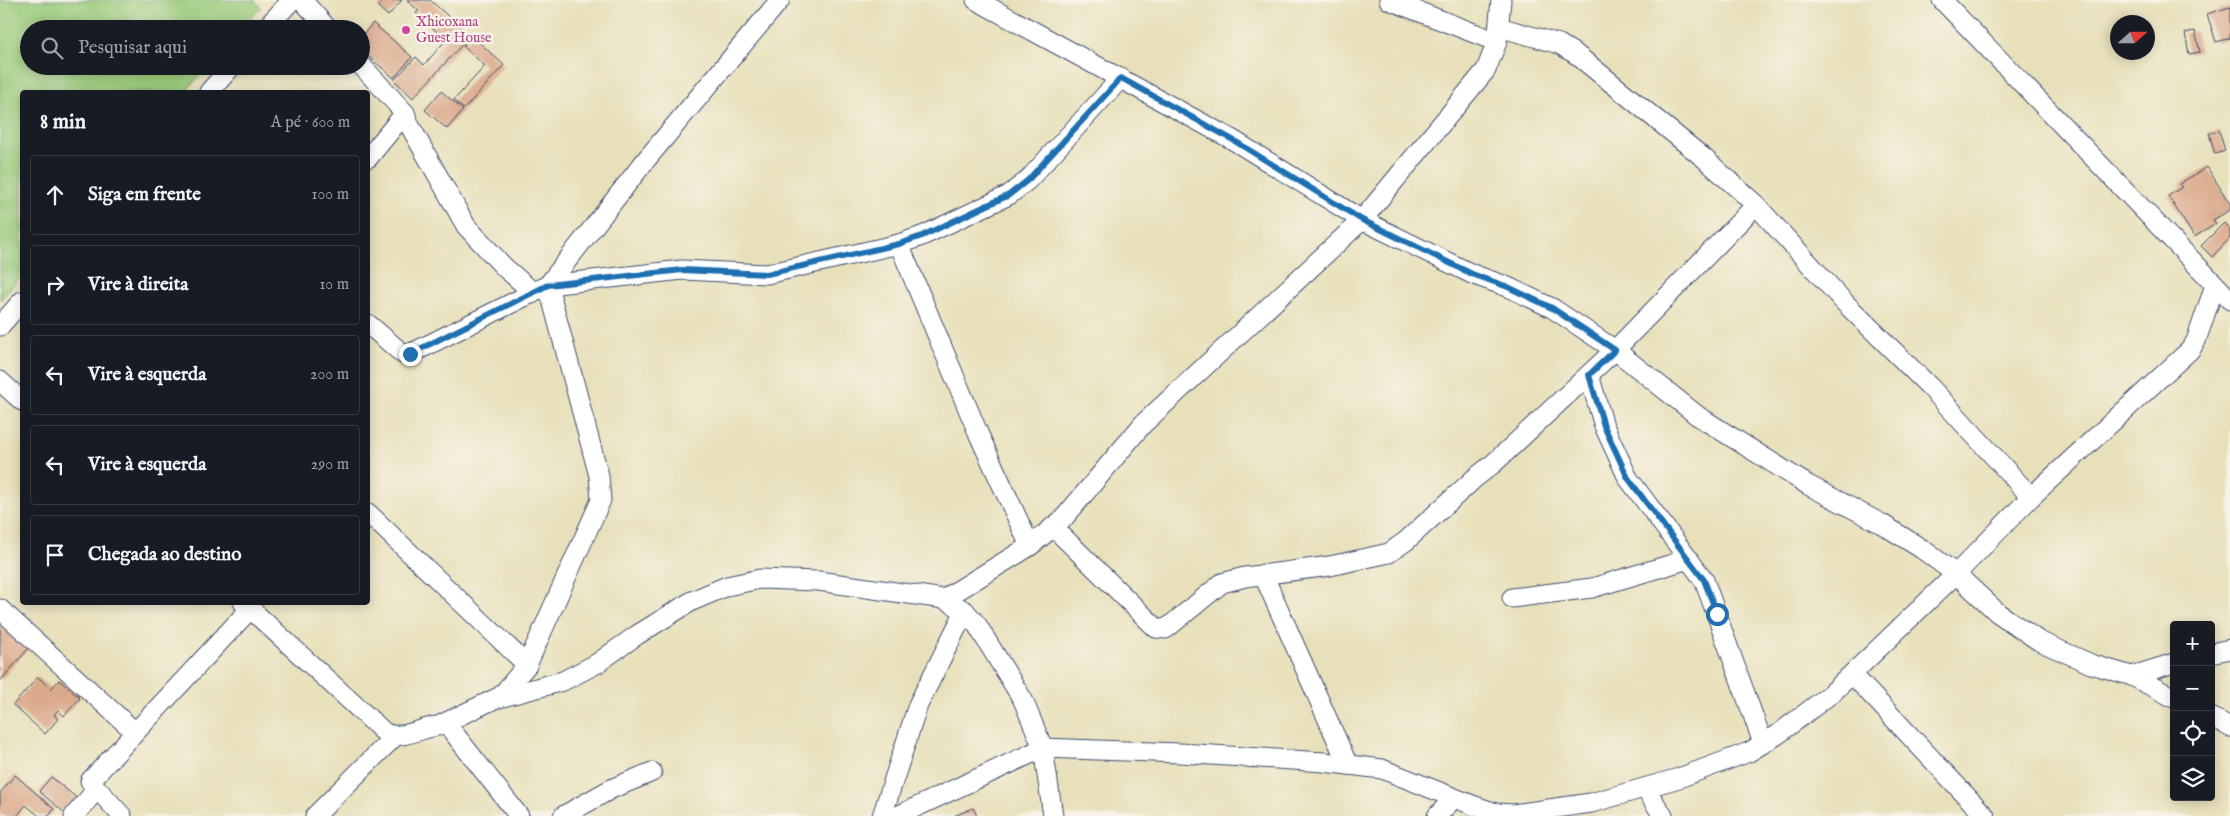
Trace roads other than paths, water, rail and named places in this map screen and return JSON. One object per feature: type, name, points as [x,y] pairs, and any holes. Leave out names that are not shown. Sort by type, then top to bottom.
[{"type":"street","points":[[274,20],[292,0]]},
{"type":"street","points":[[302,0],[320,20]]},
{"type":"street","points":[[370,326],[403,354],[410,354],[548,285],[645,161],[780,0]]},
{"type":"street","points":[[976,0],[1233,140],[1362,220],[1472,274],[1508,287],[1552,308],[1615,350],[1698,416],[1808,485],[1890,529],[1922,549],[1956,574],[1998,613],[2040,642],[2091,664],[2132,676],[2170,696]]},
{"type":"street","points":[[1389,0],[1498,35],[1559,44],[1577,55],[1705,160],[1756,205],[1845,303],[1930,387],[2031,497]]},
{"type":"street","points":[[944,599],[1030,546],[1063,519],[1143,424],[1362,220],[1486,70],[1498,35],[1501,0]]},
{"type":"street","points":[[1942,0],[2230,300]]},
{"type":"street","points":[[211,90],[224,75]]},
{"type":"street","points":[[370,75],[405,113],[410,126],[466,226],[532,294]]},
{"type":"street","points":[[548,285],[682,270],[767,274],[899,244],[930,233],[1009,195],[1028,180],[1121,78]]},
{"type":"street","points":[[370,156],[405,113]]},
{"type":"street","points":[[1053,527],[1156,628],[1166,629],[1222,583],[1262,574],[1330,566],[1388,553],[1406,541],[1589,375],[1756,205]]},
{"type":"street","points":[[899,244],[979,435],[1030,546]]},
{"type":"street","points":[[122,816],[90,781],[246,606],[384,733],[394,736],[420,732],[442,724],[495,699],[500,696],[527,665],[601,500],[599,476],[548,285]]},
{"type":"street","points":[[897,816],[1043,748],[1180,752],[1382,769],[1454,798],[1496,812],[1513,814],[1591,803],[1679,778],[1740,755],[1777,735],[1832,693],[1956,574],[2031,497],[2190,350],[2196,341],[2215,285]]},
{"type":"street","points":[[0,326],[20,303]]},
{"type":"street","points":[[1589,375],[1604,426],[1628,478],[1689,559],[1708,589],[1763,743]]},
{"type":"street","points":[[0,381],[20,399]]},
{"type":"street","points":[[370,515],[527,665]]},
{"type":"street","points":[[1512,598],[1592,588],[1689,559]]},
{"type":"street","points":[[1262,574],[1348,765]]},
{"type":"street","points":[[495,699],[563,680],[596,664],[637,635],[692,601],[727,586],[760,579],[818,581],[944,599],[965,611],[977,625],[1023,700],[1043,748],[1053,816]]},
{"type":"street","points":[[0,609],[135,732]]},
{"type":"street","points":[[882,816],[918,706],[965,611]]},
{"type":"street","points":[[2215,652],[2230,649]]},
{"type":"street","points":[[2132,676],[2170,664]]},
{"type":"street","points":[[1852,674],[1985,816]]},
{"type":"street","points":[[2215,719],[2230,727]]},
{"type":"street","points":[[442,724],[454,732],[518,816]]},
{"type":"street","points":[[315,816],[394,736]]},
{"type":"street","points":[[563,816],[611,789],[652,772]]},
{"type":"street","points":[[1645,788],[1663,816]]},
{"type":"street","points":[[74,816],[97,790]]},
{"type":"street","points":[[1437,816],[1454,798]]},
{"type":"place","name":"Xhicoxana Guest House","points":[[406,30]]}]
